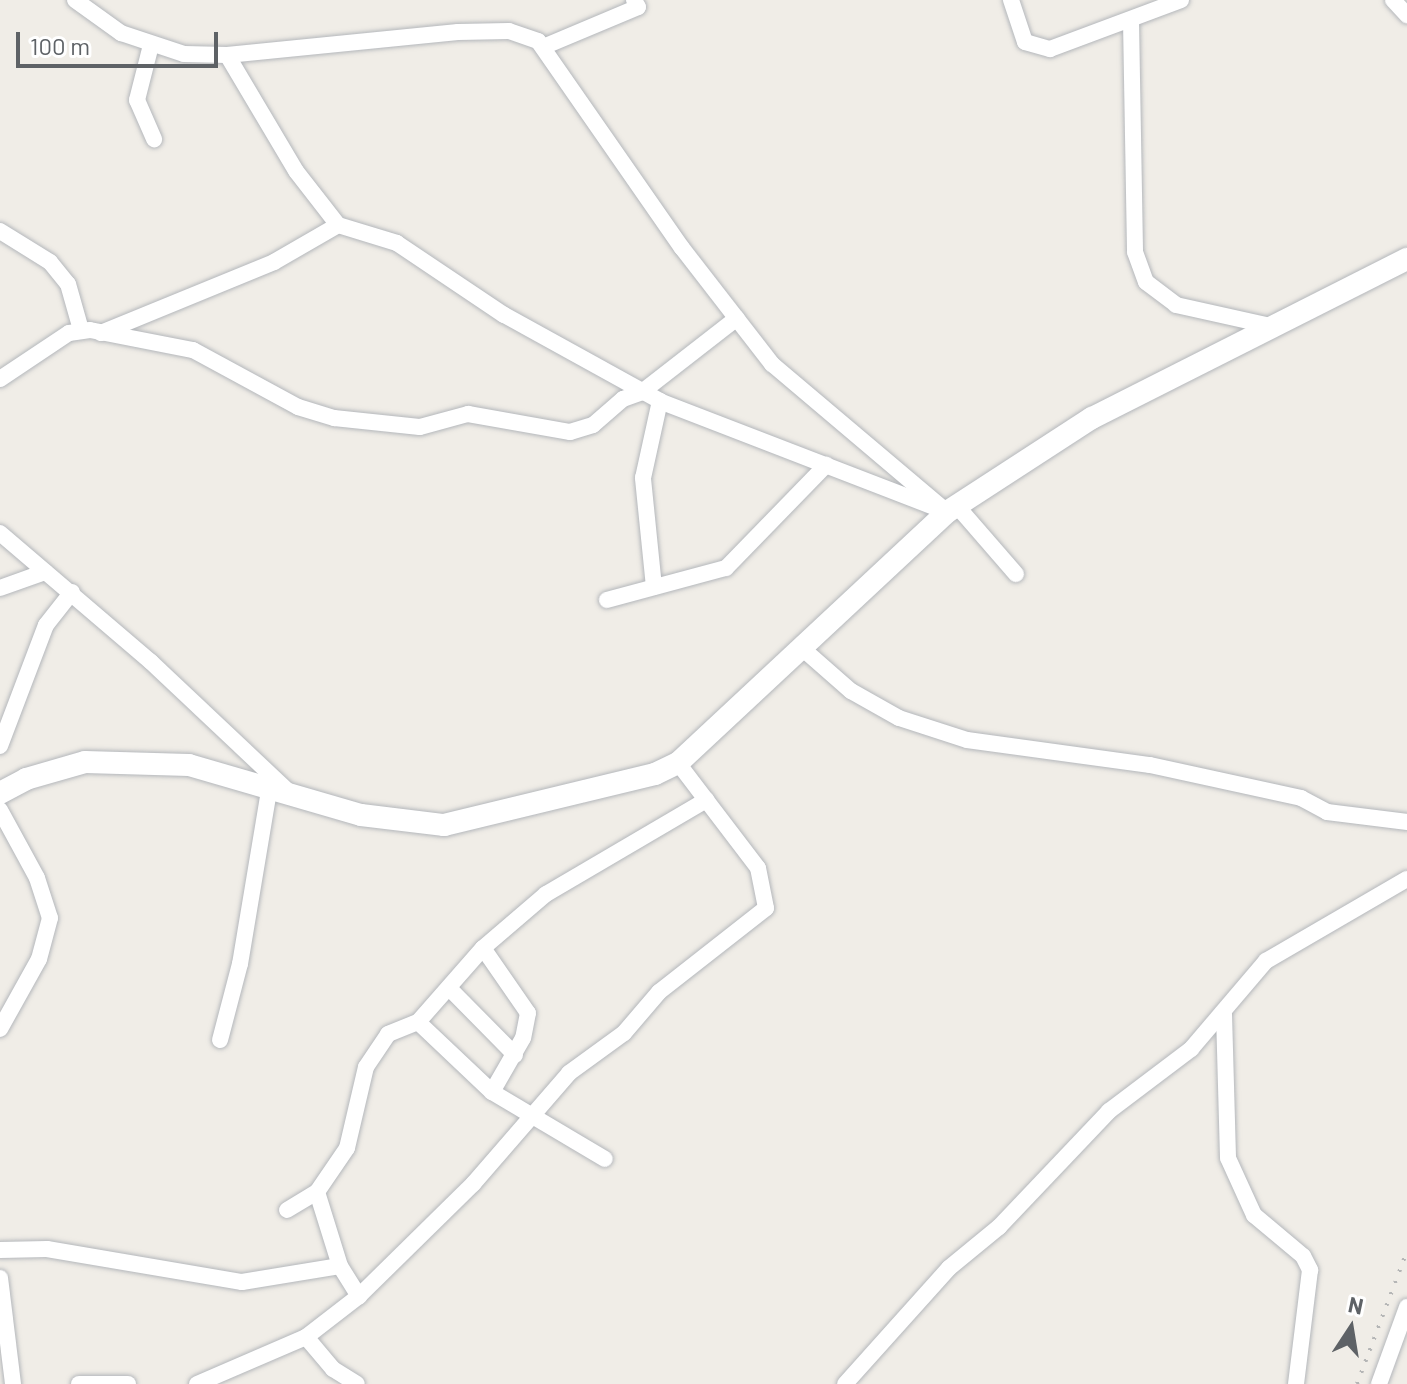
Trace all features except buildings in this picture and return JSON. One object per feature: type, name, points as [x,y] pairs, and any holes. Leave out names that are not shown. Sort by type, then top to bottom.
[{"type":"street","points":[[75,0],[95,18],[151,45],[184,54],[227,55],[480,31],[524,34],[543,47],[772,364],[952,509],[1016,574]]},
{"type":"street","points":[[543,47],[638,7],[634,0]]},
{"type":"street","points":[[1013,3],[1019,33],[1034,48],[1050,49],[1181,0]]},
{"type":"street","points":[[1393,0],[1407,15]]},
{"type":"street","points":[[1131,21],[1135,252],[1146,282],[1176,305],[1271,326]]},
{"type":"street","points":[[151,45],[137,100],[154,139]]},
{"type":"street","points":[[227,55],[296,171],[338,225],[397,243],[504,315],[660,401],[826,465],[952,509]]},
{"type":"street","points":[[101,333],[274,262],[338,225]]},
{"type":"street","points":[[0,231],[50,262],[68,284],[81,330]]},
{"type":"street","points":[[0,793],[41,775],[116,761],[189,765],[278,788],[361,815],[444,825],[655,774],[678,763],[952,509],[1092,418],[1407,259]]},
{"type":"street","points":[[0,379],[81,330],[193,350],[298,407],[362,422],[420,427],[468,414],[570,432],[593,425],[623,399],[642,392],[737,318]]},
{"type":"street","points":[[654,587],[643,478],[660,401]]},
{"type":"street","points":[[607,600],[726,568],[826,465]]},
{"type":"street","points":[[0,533],[72,592],[278,788]]},
{"type":"street","points":[[0,588],[45,572]]},
{"type":"street","points":[[0,746],[46,625],[72,592]]},
{"type":"street","points":[[803,649],[863,698],[899,718],[967,740],[1150,765],[1301,798],[1327,812],[1407,822]]},
{"type":"street","points":[[197,1384],[306,1337],[359,1296],[473,1184],[569,1073],[624,1033],[659,992],[766,908],[758,868],[678,763]]},
{"type":"street","points":[[220,1040],[240,964],[278,788]]},
{"type":"street","points":[[287,1210],[317,1192],[347,1148],[366,1067],[388,1034],[418,1022],[483,948],[546,894],[706,800]]},
{"type":"street","points":[[0,810],[37,878],[50,918],[39,959],[0,1029]]},
{"type":"street","points":[[845,1384],[949,1268],[999,1227],[1109,1111],[1191,1049],[1224,1014],[1266,961],[1407,879]]},
{"type":"street","points":[[483,948],[528,1013],[515,1055],[492,1092]]},
{"type":"street","points":[[449,988],[515,1055]]},
{"type":"street","points":[[1224,1014],[1228,1158],[1254,1215],[1303,1256],[1310,1270],[1296,1384]]},
{"type":"street","points":[[418,1022],[492,1092],[605,1159]]},
{"type":"street","points":[[317,1192],[340,1266],[359,1296]]},
{"type":"street","points":[[0,1250],[47,1249],[242,1282],[340,1266]]},
{"type":"street","points":[[0,1278],[13,1384]]},
{"type":"street","points":[[1379,1384],[1407,1307]]},
{"type":"street","points":[[306,1337],[333,1369],[357,1384]]},
{"type":"street","points":[[79,1384],[128,1384]]},
{"type":"railway","points":[[1357,1384],[1407,1251]]}]
